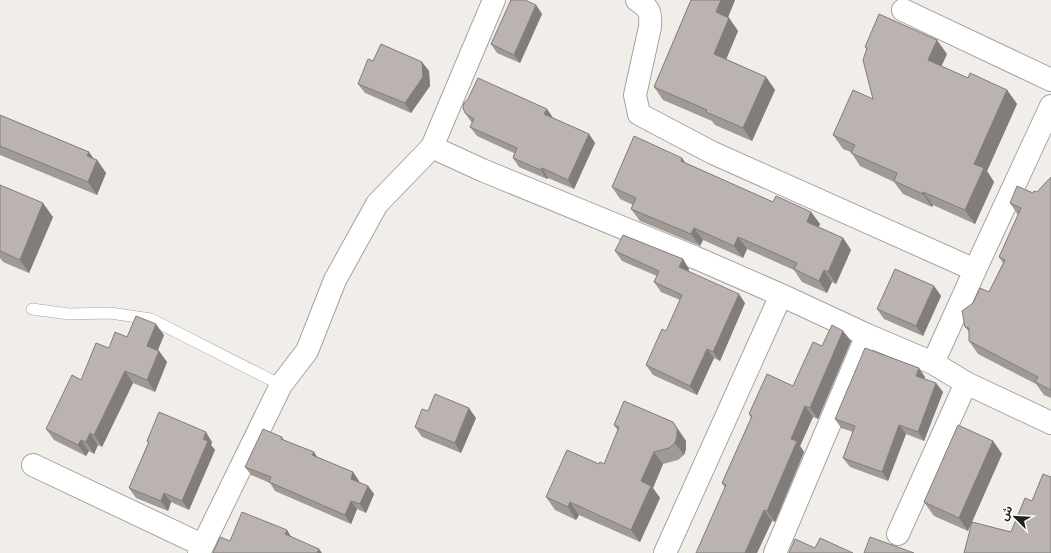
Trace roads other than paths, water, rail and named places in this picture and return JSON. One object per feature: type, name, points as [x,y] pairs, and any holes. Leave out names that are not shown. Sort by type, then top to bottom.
[{"type":"street","points":[[33,465],[200,549],[281,385],[307,351],[335,280],[377,204],[432,147],[494,0]]},
{"type":"street","points":[[637,0],[646,6],[650,16],[650,27],[635,95],[639,114],[713,153],[975,270]]},
{"type":"street","points":[[903,10],[1051,80]]},
{"type":"street","points":[[933,363],[1051,106]]},
{"type":"street","points":[[432,147],[482,170],[694,257],[782,295],[867,335],[933,363],[966,383],[1051,423]]},
{"type":"street","points":[[665,553],[782,295]]},
{"type":"street","points":[[775,553],[867,335]]},
{"type":"street","points":[[898,534],[966,383]]},
{"type":"lane","points":[[32,309],[69,314],[110,313],[151,319],[281,385]]}]
